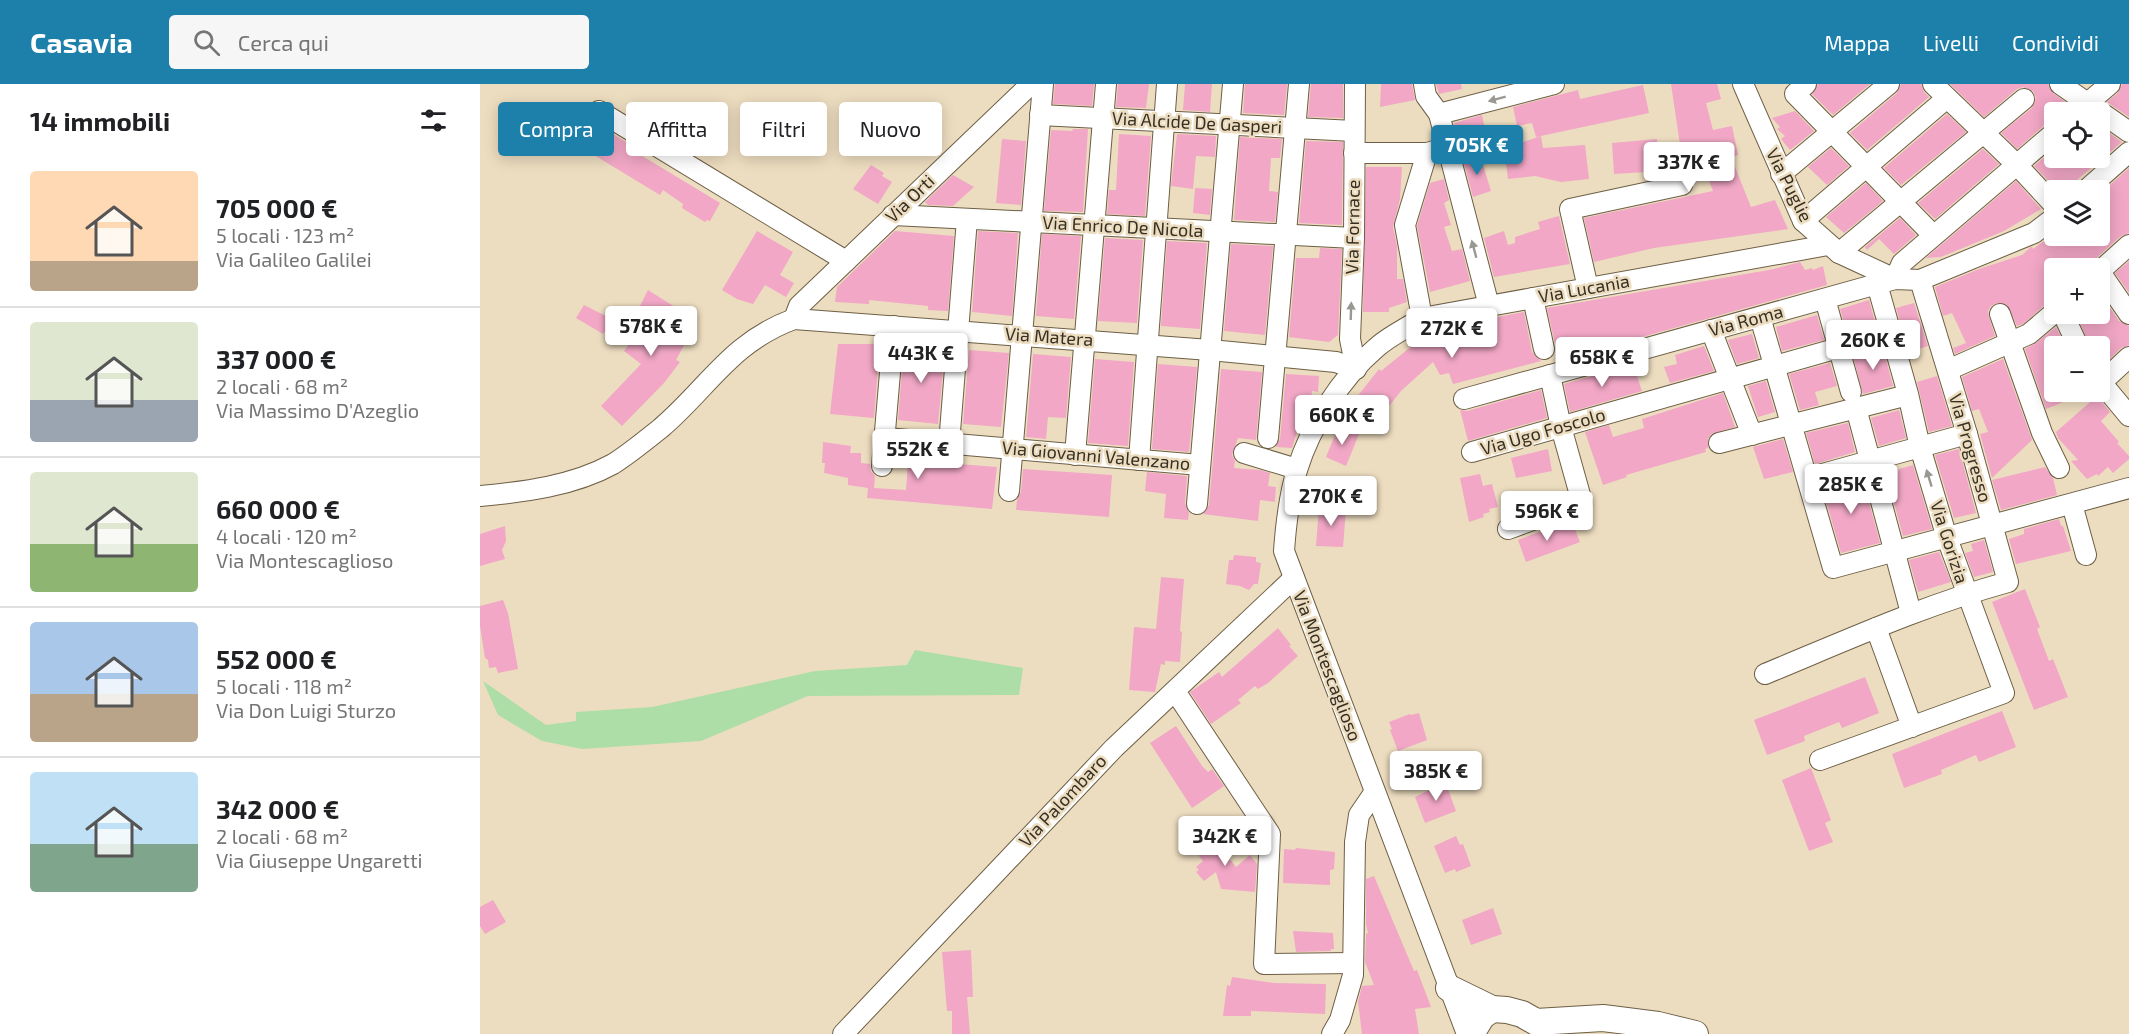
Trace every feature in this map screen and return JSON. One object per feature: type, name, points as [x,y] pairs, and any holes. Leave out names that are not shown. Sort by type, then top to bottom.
[{"type":"main road","points":[[1449,988],[1492,1009],[1522,1014],[1531,1028],[1604,1018],[1658,1025],[1695,1034]]},
{"type":"main road","points":[[1471,1034],[1482,1016],[1492,1009]]},
{"type":"street","name":"Via Orti","points":[[794,319],[799,306],[1032,84]]},
{"type":"street","points":[[1009,491],[1043,84]]},
{"type":"street","points":[[1075,454],[1106,84]]},
{"type":"street","points":[[1139,460],[1167,84]]},
{"type":"street","points":[[1197,504],[1233,84]]},
{"type":"street","points":[[1268,438],[1299,84]]},
{"type":"street","name":"Via Fornace","points":[[1355,84],[1354,238],[1350,339],[1356,369]]},
{"type":"street","points":[[1424,84],[1426,96],[1439,114],[1489,306]]},
{"type":"street","points":[[1439,114],[1554,84]]},
{"type":"street","name":"Via Puglie","points":[[1743,84],[1803,222],[1834,249],[1886,282]]},
{"type":"street","points":[[1781,174],[1889,84]]},
{"type":"street","points":[[1933,84],[1984,132],[2044,194]]},
{"type":"street","points":[[2060,84],[2077,102]]},
{"type":"street","points":[[2090,102],[2110,84]]},
{"type":"street","points":[[1801,89],[1833,132],[1933,235]]},
{"type":"street","points":[[1803,222],[1947,98]]},
{"type":"street","points":[[1834,249],[1900,202],[2024,99]]},
{"type":"street","name":"Via Alcide De Gasperi","points":[[1040,115],[1354,131]]},
{"type":"street","points":[[614,120],[846,261]]},
{"type":"street","points":[[2110,122],[2129,132]]},
{"type":"street","points":[[1886,282],[1902,263],[1933,235],[2044,142]]},
{"type":"street","points":[[1354,153],[1427,153],[1448,147]]},
{"type":"street","points":[[2097,180],[2129,152]]},
{"type":"street","points":[[1422,318],[1405,225],[1427,153]]},
{"type":"street","points":[[1588,288],[1570,209],[1682,185]]},
{"type":"street","name":"Via Enrico De Nicola","points":[[893,215],[1354,238]]},
{"type":"street","points":[[949,444],[967,219]]},
{"type":"street","name":"Via Roma","points":[[1464,399],[1886,282],[1920,280],[2034,233],[2044,225]]},
{"type":"street","points":[[2110,262],[2129,245]]},
{"type":"street","name":"Via Lucania","points":[[1356,369],[1377,347],[1422,318],[1588,288],[1834,249]]},
{"type":"street","name":"Via Progresso","points":[[1920,280],[1967,434],[2008,582],[1966,593]]},
{"type":"street","name":"Via Gorizia","points":[[1886,282],[1891,333],[1920,447],[1947,538],[2004,693],[1912,727]]},
{"type":"street","points":[[2110,286],[2129,314]]},
{"type":"street","points":[[1533,298],[1544,350]]},
{"type":"street","points":[[1825,299],[1911,613]]},
{"type":"street","points":[[2000,314],[2042,433],[2060,468]]},
{"type":"street","points":[[1760,317],[1833,568],[2129,488]]},
{"type":"street","name":"Via Matera","points":[[480,496],[504,494],[572,481],[613,463],[661,428],[722,365],[756,337],[772,327],[794,319],[1210,350],[1336,362],[1356,369]]},
{"type":"street","points":[[1948,369],[2029,334],[2044,321]]},
{"type":"street","points":[[882,466],[894,326]]},
{"type":"street","points":[[1712,330],[1752,435]]},
{"type":"street","name":"Via Ugo Foscolo","points":[[1472,452],[1891,333]]},
{"type":"street","points":[[2110,374],[2129,357]]},
{"type":"street","name":"Via Montescaglioso","points":[[1356,369],[1335,395],[1316,426],[1298,469],[1287,516],[1284,551],[1467,1034]]},
{"type":"street","points":[[1508,529],[1582,502],[1561,427],[1550,375]]},
{"type":"street","points":[[2110,393],[2129,416]]},
{"type":"street","points":[[1719,443],[1793,425],[1853,400],[1900,397]]},
{"type":"street","points":[[1808,478],[1967,434]]},
{"type":"street","name":"Via Giovanni Valenzano","points":[[885,438],[1200,465]]},
{"type":"street","points":[[1244,453],[1298,469]]},
{"type":"street","points":[[2072,504],[2086,555]]},
{"type":"street","name":"Via Palombaro","points":[[843,1034],[1114,748],[1294,578]]},
{"type":"street","points":[[1765,674],[1911,613],[1966,593]]},
{"type":"street","points":[[1820,760],[1912,727],[1876,628]]},
{"type":"street","points":[[1174,691],[1270,834],[1264,964],[1353,963]]},
{"type":"street","points":[[1332,1034],[1340,1020],[1353,975],[1355,842],[1359,815],[1374,793]]},
{"type":"green space","points":[[915,650],[1023,668],[1019,695],[808,696],[701,741],[582,749],[542,741],[498,715],[483,681],[546,725],[576,721],[576,712],[652,707],[815,671],[907,665]]},
{"type":"building","points":[[1055,84],[1094,84],[1092,106],[1053,104]]},
{"type":"building","points":[[1118,84],[1149,84],[1146,108],[1116,107]]},
{"type":"building","points":[[1185,84],[1212,84],[1210,112],[1183,110]]},
{"type":"building","points":[[1245,84],[1287,84],[1284,115],[1243,113]]},
{"type":"building","points":[[1311,84],[1343,84],[1343,118],[1308,117]]},
{"type":"building","points":[[1381,84],[1412,84],[1415,100],[1380,107]]},
{"type":"building","points":[[1436,84],[1461,84],[1462,89],[1439,94]]},
{"type":"building","points":[[1671,84],[1717,84],[1721,99],[1706,103],[1713,130],[1732,126],[1738,155],[1731,157],[1751,207],[1775,200],[1788,229],[1654,248],[1594,262],[1584,218],[1713,191],[1702,162],[1683,165]]},
{"type":"building","points":[[1818,84],[1870,84],[1833,115],[1812,94]]},
{"type":"building","points":[[1901,84],[1921,84],[1929,97],[1867,150],[1850,133],[1897,93]]},
{"type":"building","points":[[1950,84],[2048,84],[2053,93],[2065,102],[2044,102],[2044,126],[2017,149],[2001,133],[2032,108],[2036,98],[2033,91],[2023,87],[2017,89],[1984,117]]},
{"type":"building","points":[[2122,84],[2129,84],[2129,117],[2107,102],[2118,93]]},
{"type":"building","points":[[1643,85],[1649,113],[1536,137],[1532,123],[1517,126],[1513,107],[1578,90],[1580,99]]},
{"type":"building","points":[[1795,111],[1814,131],[1790,150],[1781,139],[1785,136],[1777,129],[1780,127],[1772,118]]},
{"type":"building","points":[[1947,114],[1966,132],[1901,185],[1884,168]]},
{"type":"building","points":[[1482,115],[1486,133],[1458,139],[1454,123]]},
{"type":"building","points":[[1072,129],[1088,129],[1083,212],[1044,211],[1051,130],[1073,131]]},
{"type":"building","points":[[2110,133],[2122,142],[2110,152]]},
{"type":"building","points":[[1119,134],[1151,136],[1145,216],[1107,214],[1109,190],[1116,190]]},
{"type":"building","points":[[1177,134],[1216,136],[1215,157],[1196,156],[1193,189],[1171,186]]},
{"type":"building","points":[[614,135],[626,142],[626,156],[642,156],[720,203],[710,221],[705,222],[682,208],[683,204],[663,190],[660,195],[596,156],[614,156]]},
{"type":"building","points":[[1541,136],[1543,148],[1585,145],[1589,179],[1561,182],[1535,176],[1508,179],[1505,154],[1522,152],[1520,143]]},
{"type":"building","points":[[1240,137],[1282,139],[1280,158],[1271,158],[1269,191],[1278,192],[1275,222],[1234,220]]},
{"type":"building","points":[[1002,139],[1026,141],[1021,205],[996,203]]},
{"type":"building","points":[[1657,139],[1662,171],[1614,174],[1612,143]]},
{"type":"building","points":[[1306,141],[1343,142],[1342,225],[1299,223]]},
{"type":"building","points":[[1831,148],[1849,166],[1827,185],[1808,167]]},
{"type":"building","points":[[1983,149],[1999,164],[1935,219],[1918,203]]},
{"type":"building","points":[[1480,155],[1491,191],[1473,197],[1463,160]]},
{"type":"building","points":[[2044,157],[2044,168],[2091,168],[2077,180],[2047,180],[2034,166]]},
{"type":"building","points":[[871,165],[884,173],[882,176],[892,182],[878,204],[853,189]]},
{"type":"building","points":[[1366,167],[1402,167],[1400,199],[1393,227],[1397,246],[1397,279],[1403,279],[1407,302],[1389,308],[1389,312],[1363,312]]},
{"type":"building","points":[[2129,168],[2129,233],[2121,236],[2110,246],[2110,185]]},
{"type":"building","points":[[953,175],[974,187],[953,206],[928,205],[925,202]]},
{"type":"building","points":[[1444,179],[1449,200],[1444,203],[1451,225],[1444,227],[1452,251],[1462,249],[1470,281],[1430,292],[1417,226],[1430,183]]},
{"type":"building","points":[[2016,181],[2041,209],[2004,231],[1941,257],[1926,258]]},
{"type":"building","points":[[1866,183],[1883,201],[1844,233],[1826,217]]},
{"type":"building","points":[[1195,188],[1212,189],[1210,215],[1193,213]]},
{"type":"building","points":[[1559,216],[1570,264],[1494,277],[1484,238],[1504,231],[1508,245],[1515,243],[1515,237],[1540,229],[1538,222]]},
{"type":"building","points":[[1900,218],[1916,235],[1894,254],[1879,239],[1867,250],[1865,247]]},
{"type":"building","points":[[757,231],[793,252],[780,275],[794,283],[786,297],[765,285],[753,304],[737,299],[722,290]]},
{"type":"building","points":[[895,231],[954,236],[948,311],[928,310],[928,306],[869,300],[869,304],[835,302],[837,287]]},
{"type":"building","points":[[978,231],[1018,233],[1012,316],[972,312]]},
{"type":"building","points":[[1042,234],[1081,236],[1074,319],[1036,316]]},
{"type":"building","points":[[1105,238],[1143,240],[1137,323],[1098,321]]},
{"type":"building","points":[[1167,241],[1207,243],[1200,329],[1161,326]]},
{"type":"building","points":[[2044,241],[2044,246],[2110,246],[2096,258],[2044,258],[2044,306],[2023,324],[2017,326],[2007,305],[1997,303],[1991,306],[1988,311],[1995,336],[1955,354],[1953,348],[1966,343],[1952,313],[1943,316],[1935,287],[2022,255],[2031,247],[2033,249]]},
{"type":"building","points":[[1231,244],[1273,246],[1265,335],[1224,331]]},
{"type":"building","points":[[1320,248],[1342,249],[1338,335],[1329,342],[1289,337],[1296,258],[1319,258]]},
{"type":"building","points":[[2129,261],[2129,293],[2115,273]]},
{"type":"building","points":[[1800,262],[1805,270],[1823,266],[1827,285],[1607,345],[1600,349],[1574,354],[1572,342],[1555,344],[1547,308],[1769,270]]},
{"type":"building","points":[[648,290],[697,321],[676,360],[680,362],[664,383],[622,426],[601,406],[641,364],[624,351],[632,340],[640,345],[656,325],[637,312]]},
{"type":"building","points":[[1869,300],[1876,325],[1847,333],[1840,309]]},
{"type":"building","points":[[1914,303],[1928,346],[1909,352],[1896,308]]},
{"type":"building","points":[[584,305],[606,316],[605,319],[611,322],[603,334],[576,318]]},
{"type":"building","points":[[2110,308],[2119,321],[2129,326],[2129,345],[2121,348],[2110,358],[2110,336],[2086,336],[2080,324],[2110,324]]},
{"type":"building","points":[[1524,312],[1532,352],[1541,361],[1453,384],[1449,373],[1440,375],[1433,362],[1401,391],[1390,405],[1388,404],[1375,420],[1367,415],[1364,421],[1349,407],[1379,369],[1381,371],[1418,341],[1461,324]]},
{"type":"building","points":[[1817,315],[1824,340],[1782,351],[1776,327]]},
{"type":"building","points":[[2056,327],[2060,336],[2045,336]]},
{"type":"building","points":[[1752,334],[1759,358],[1737,364],[1728,340]]},
{"type":"building","points":[[2044,337],[2044,402],[2063,402],[2046,409],[2025,349]]},
{"type":"building","points":[[838,344],[880,344],[874,418],[830,414]]},
{"type":"building","points":[[904,345],[945,349],[938,424],[898,420]]},
{"type":"building","points":[[1704,346],[1714,371],[1670,383],[1664,367],[1677,364],[1675,355]]},
{"type":"building","points":[[1883,348],[1893,386],[1863,394],[1853,356]]},
{"type":"building","points":[[969,350],[1009,353],[1001,427],[963,424]]},
{"type":"building","points":[[1033,354],[1071,357],[1066,418],[1048,417],[1046,439],[1026,437]]},
{"type":"building","points":[[1095,359],[1134,362],[1128,446],[1088,443]]},
{"type":"building","points":[[2003,359],[2032,440],[1992,478],[1980,434],[1988,432],[1979,409],[1972,411],[1962,377]]},
{"type":"building","points":[[1830,363],[1837,386],[1815,392],[1819,405],[1800,410],[1789,374]]},
{"type":"building","points":[[1158,364],[1197,367],[1189,452],[1152,449]]},
{"type":"building","points":[[1633,364],[1642,391],[1570,412],[1564,384]]},
{"type":"building","points":[[1221,369],[1262,372],[1256,440],[1238,438],[1232,455],[1235,461],[1234,468],[1270,473],[1268,486],[1276,487],[1275,502],[1260,500],[1258,521],[1203,514],[1209,505]]},
{"type":"building","points":[[1286,374],[1319,376],[1318,392],[1312,391],[1311,401],[1305,400],[1302,426],[1300,430],[1298,429],[1292,448],[1276,447],[1280,439]]},
{"type":"building","points":[[1937,376],[1952,426],[1929,432],[1917,382]]},
{"type":"building","points":[[1766,381],[1775,412],[1758,417],[1748,386]]},
{"type":"building","points":[[1541,390],[1547,418],[1468,441],[1460,410],[1467,411]]},
{"type":"building","points":[[1723,393],[1735,427],[1711,434],[1706,452],[1626,475],[1627,477],[1603,485],[1585,432],[1609,425],[1613,437],[1644,428],[1642,419]]},
{"type":"building","points":[[2090,402],[2102,402],[2110,412],[2101,421],[2119,442],[2117,443],[2129,459],[2113,473],[2108,467],[2098,476],[2097,474],[2087,479],[2071,461],[2078,460],[2058,438],[2056,432]]},
{"type":"building","points":[[1899,410],[1906,438],[1879,446],[1871,418]]},
{"type":"building","points":[[1848,423],[1855,452],[1815,464],[1806,433]]},
{"type":"building","points":[[1339,425],[1359,434],[1346,466],[1326,457]]},
{"type":"building","points":[[1783,439],[1793,472],[1764,479],[1753,447]]},
{"type":"building","points":[[823,442],[851,446],[850,453],[861,453],[861,463],[870,464],[875,476],[874,488],[906,490],[908,460],[997,467],[992,509],[867,498],[868,488],[848,485],[848,478],[824,473]]},
{"type":"building","points":[[1548,449],[1552,471],[1516,478],[1511,458]]},
{"type":"building","points":[[1959,449],[1976,513],[1954,518],[1935,455]]},
{"type":"building","points":[[1913,465],[1932,529],[1903,536],[1886,473]]},
{"type":"building","points":[[2045,467],[2053,478],[2057,495],[2001,510],[1992,480]]},
{"type":"building","points":[[1023,469],[1112,475],[1109,517],[1016,510],[1021,492]]},
{"type":"building","points":[[1147,472],[1187,476],[1185,503],[1189,513],[1188,520],[1164,518],[1166,494],[1145,491]]},
{"type":"building","points":[[1480,474],[1483,486],[1492,484],[1498,507],[1489,509],[1490,512],[1483,514],[1484,517],[1469,522],[1460,478]]},
{"type":"building","points":[[1862,476],[1880,543],[1841,553],[1822,487]]},
{"type":"building","points":[[1319,507],[1346,509],[1343,547],[1316,546]]},
{"type":"building","points":[[2059,519],[2071,551],[2016,564],[2009,539],[2024,534],[2024,529]]},
{"type":"building","points":[[505,526],[506,541],[502,550],[505,559],[480,566],[480,534]]},
{"type":"building","points":[[1564,527],[1565,530],[1574,527],[1580,542],[1526,562],[1518,540],[1550,528],[1552,531]]},
{"type":"building","points":[[1984,540],[1993,572],[1974,577],[1965,553],[1973,551],[1971,544]]},
{"type":"building","points":[[1939,552],[1951,582],[1918,592],[1909,560]]},
{"type":"building","points":[[1234,555],[1256,557],[1256,562],[1261,563],[1258,584],[1254,584],[1249,590],[1226,584],[1229,560],[1233,560]]},
{"type":"building","points":[[1161,577],[1184,579],[1180,662],[1165,661],[1165,665],[1161,664],[1155,692],[1129,690],[1134,627],[1156,629]]},
{"type":"building","points":[[2025,589],[2040,627],[2037,629],[2049,661],[2053,659],[2068,697],[2034,710],[1992,602]]},
{"type":"building","points":[[503,600],[508,613],[518,669],[498,673],[496,667],[489,668],[488,660],[485,658],[480,626],[480,606]]},
{"type":"building","points":[[1278,628],[1298,656],[1268,683],[1258,689],[1255,686],[1238,700],[1241,703],[1211,724],[1190,692],[1219,672],[1222,677]]},
{"type":"building","points":[[1865,677],[1879,713],[1842,728],[1839,722],[1804,736],[1805,741],[1767,755],[1754,720]]},
{"type":"building","points":[[2002,711],[2016,747],[1979,762],[1976,755],[1941,770],[1942,774],[1904,788],[1892,754]]},
{"type":"building","points":[[1419,713],[1427,740],[1398,751],[1389,722]]},
{"type":"building","points":[[1176,726],[1202,766],[1208,772],[1212,769],[1224,786],[1192,808],[1150,743]]},
{"type":"building","points":[[1811,768],[1831,820],[1825,823],[1833,842],[1809,851],[1782,780]]},
{"type":"building","points":[[1445,781],[1456,811],[1425,823],[1415,797],[1429,790],[1427,787]]},
{"type":"building","points":[[1209,833],[1236,867],[1250,855],[1257,864],[1255,892],[1221,889],[1216,872],[1204,881],[1196,872],[1199,870],[1196,867],[1203,861],[1194,850],[1199,847],[1197,843]]},
{"type":"building","points":[[1456,836],[1460,845],[1463,844],[1471,866],[1456,872],[1455,869],[1445,873],[1434,846]]},
{"type":"building","points":[[1296,848],[1335,852],[1334,869],[1330,870],[1330,885],[1283,883],[1284,849],[1295,850]]},
{"type":"building","points":[[1374,876],[1414,971],[1417,970],[1431,1007],[1415,1009],[1419,1034],[1362,1034],[1358,1002],[1362,986],[1374,985],[1365,962],[1366,934],[1368,933],[1366,879]]},
{"type":"building","points":[[493,900],[506,922],[485,934],[480,926],[480,907]]},
{"type":"building","points":[[1493,908],[1502,934],[1471,945],[1462,920]]},
{"type":"building","points":[[1293,931],[1333,933],[1334,949],[1296,952]]},
{"type":"building","points":[[971,950],[973,997],[967,997],[970,1034],[952,1034],[952,1011],[947,1011],[942,952]]},
{"type":"building","points":[[1232,977],[1274,983],[1326,984],[1325,1014],[1251,1011],[1251,1016],[1223,1016],[1227,985],[1230,986]]}]
